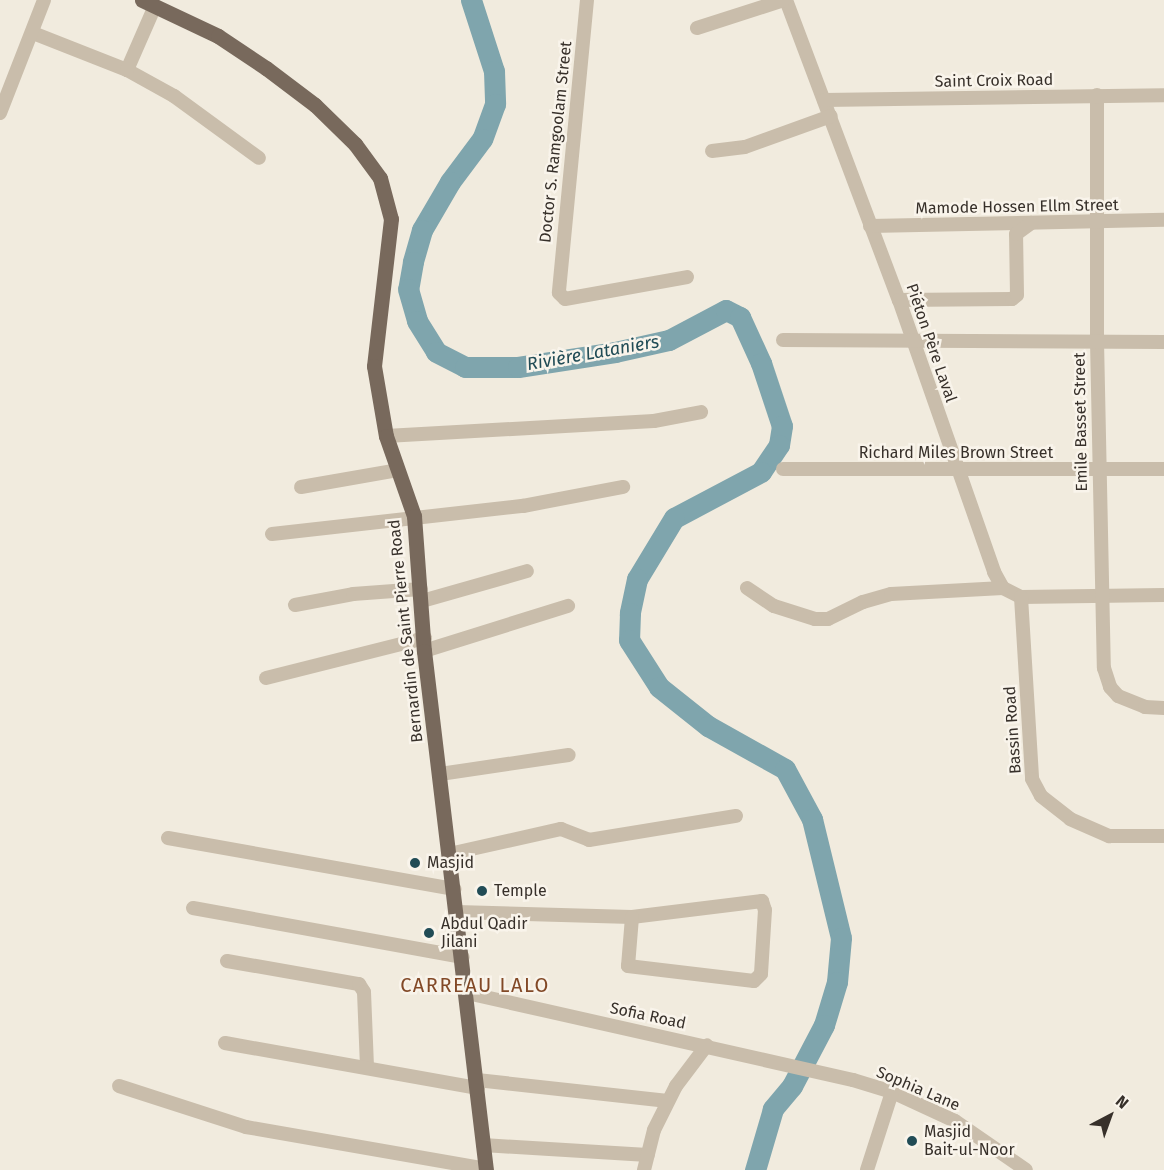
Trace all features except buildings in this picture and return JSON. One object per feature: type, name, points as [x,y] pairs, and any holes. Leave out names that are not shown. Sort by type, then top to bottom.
[{"type":"main road","name":"Bernardin de Saint Pierre Road","points":[[148,3],[218,36],[315,105],[355,144],[380,178],[390,219],[374,366],[386,436],[414,516],[422,595],[424,644],[478,1084],[486,1170]]},
{"type":"street","points":[[0,113],[44,0]]},
{"type":"street","name":"Doctor S. Ramgoolam Street","points":[[587,0],[558,288],[560,296],[566,298],[687,277]]},
{"type":"street","points":[[697,28],[785,0]]},
{"type":"street","name":"Piéton Père Laval","points":[[785,0],[899,300],[994,572],[1012,592]]},
{"type":"street","points":[[127,70],[148,3]]},
{"type":"street","points":[[33,33],[127,70],[204,115],[259,158]]},
{"type":"street","name":"Emile Basset Street","points":[[1097,95],[1098,468],[1100,596],[1104,668],[1110,687],[1129,703],[1164,708]]},
{"type":"street","name":"Saint Croix Road","points":[[824,100],[1164,95]]},
{"type":"street","points":[[712,151],[745,147],[831,116]]},
{"type":"street","name":"Mamode Hossen Ellm Street","points":[[870,226],[1164,220]]},
{"type":"street","points":[[899,300],[1011,299],[1017,295],[1016,234],[1032,223]]},
{"type":"street","points":[[783,340],[1164,342]]},
{"type":"street","points":[[386,436],[654,421],[702,412]]},
{"type":"street","name":"Richard Miles Brown Street","points":[[783,469],[1164,469]]},
{"type":"street","points":[[301,487],[398,470]]},
{"type":"street","points":[[272,534],[414,516],[523,506],[623,487]]},
{"type":"street","points":[[296,605],[353,594],[422,595],[527,571]]},
{"type":"street","points":[[747,588],[774,606],[816,619],[828,619],[891,594],[1012,592],[1100,596],[1164,595]]},
{"type":"street","name":"Bassin Road","points":[[1012,592],[1032,779],[1041,796],[1070,819],[1109,836],[1164,836]]},
{"type":"street","points":[[266,678],[424,644],[568,606]]},
{"type":"street","points":[[440,774],[569,755]]},
{"type":"street","points":[[449,854],[561,828],[589,840],[736,816]]},
{"type":"street","points":[[168,838],[454,889]]},
{"type":"street","points":[[457,912],[632,917],[762,901],[765,910],[761,974],[754,981],[628,966],[632,917]]},
{"type":"street","points":[[193,908],[463,957]]},
{"type":"street","points":[[226,961],[358,984],[364,992],[367,1067]]},
{"type":"street","name":"Sofia Road","points":[[467,993],[821,1072]]},
{"type":"street","points":[[225,1043],[478,1084],[668,1101]]},
{"type":"street","points":[[644,1170],[668,1101],[707,1045]]},
{"type":"street","name":"Sophia Lane","points":[[821,1072],[892,1092],[955,1121],[1026,1170]]},
{"type":"street","points":[[119,1086],[246,1127],[486,1170]]},
{"type":"street","points":[[867,1170],[892,1092]]},
{"type":"street","points":[[483,1145],[648,1155]]},
{"type":"waterway","name":"Rivière Lataniers","points":[[471,0],[494,71],[495,104],[482,139],[450,182],[422,230],[413,262],[408,289],[417,321],[436,352],[465,367],[518,367],[615,352],[669,340],[726,310],[740,317],[761,363],[782,426],[779,445],[761,472],[674,518],[637,579],[630,613],[629,640],[659,687],[708,726],[785,769],[812,819],[841,938],[837,982],[824,1025],[792,1086],[773,1109],[755,1170]]},
{"type":"place","name":"Masjid","points":[[415,863]]},
{"type":"place","name":"Temple","points":[[482,891]]},
{"type":"place","name":"Abdul Qadir Jilani","points":[[429,933]]},
{"type":"place","name":"Masjid Bait-ul-Noor","points":[[912,1141]]},
{"type":"district","name":"CARREAU LALO","points":[[475,985]]}]
